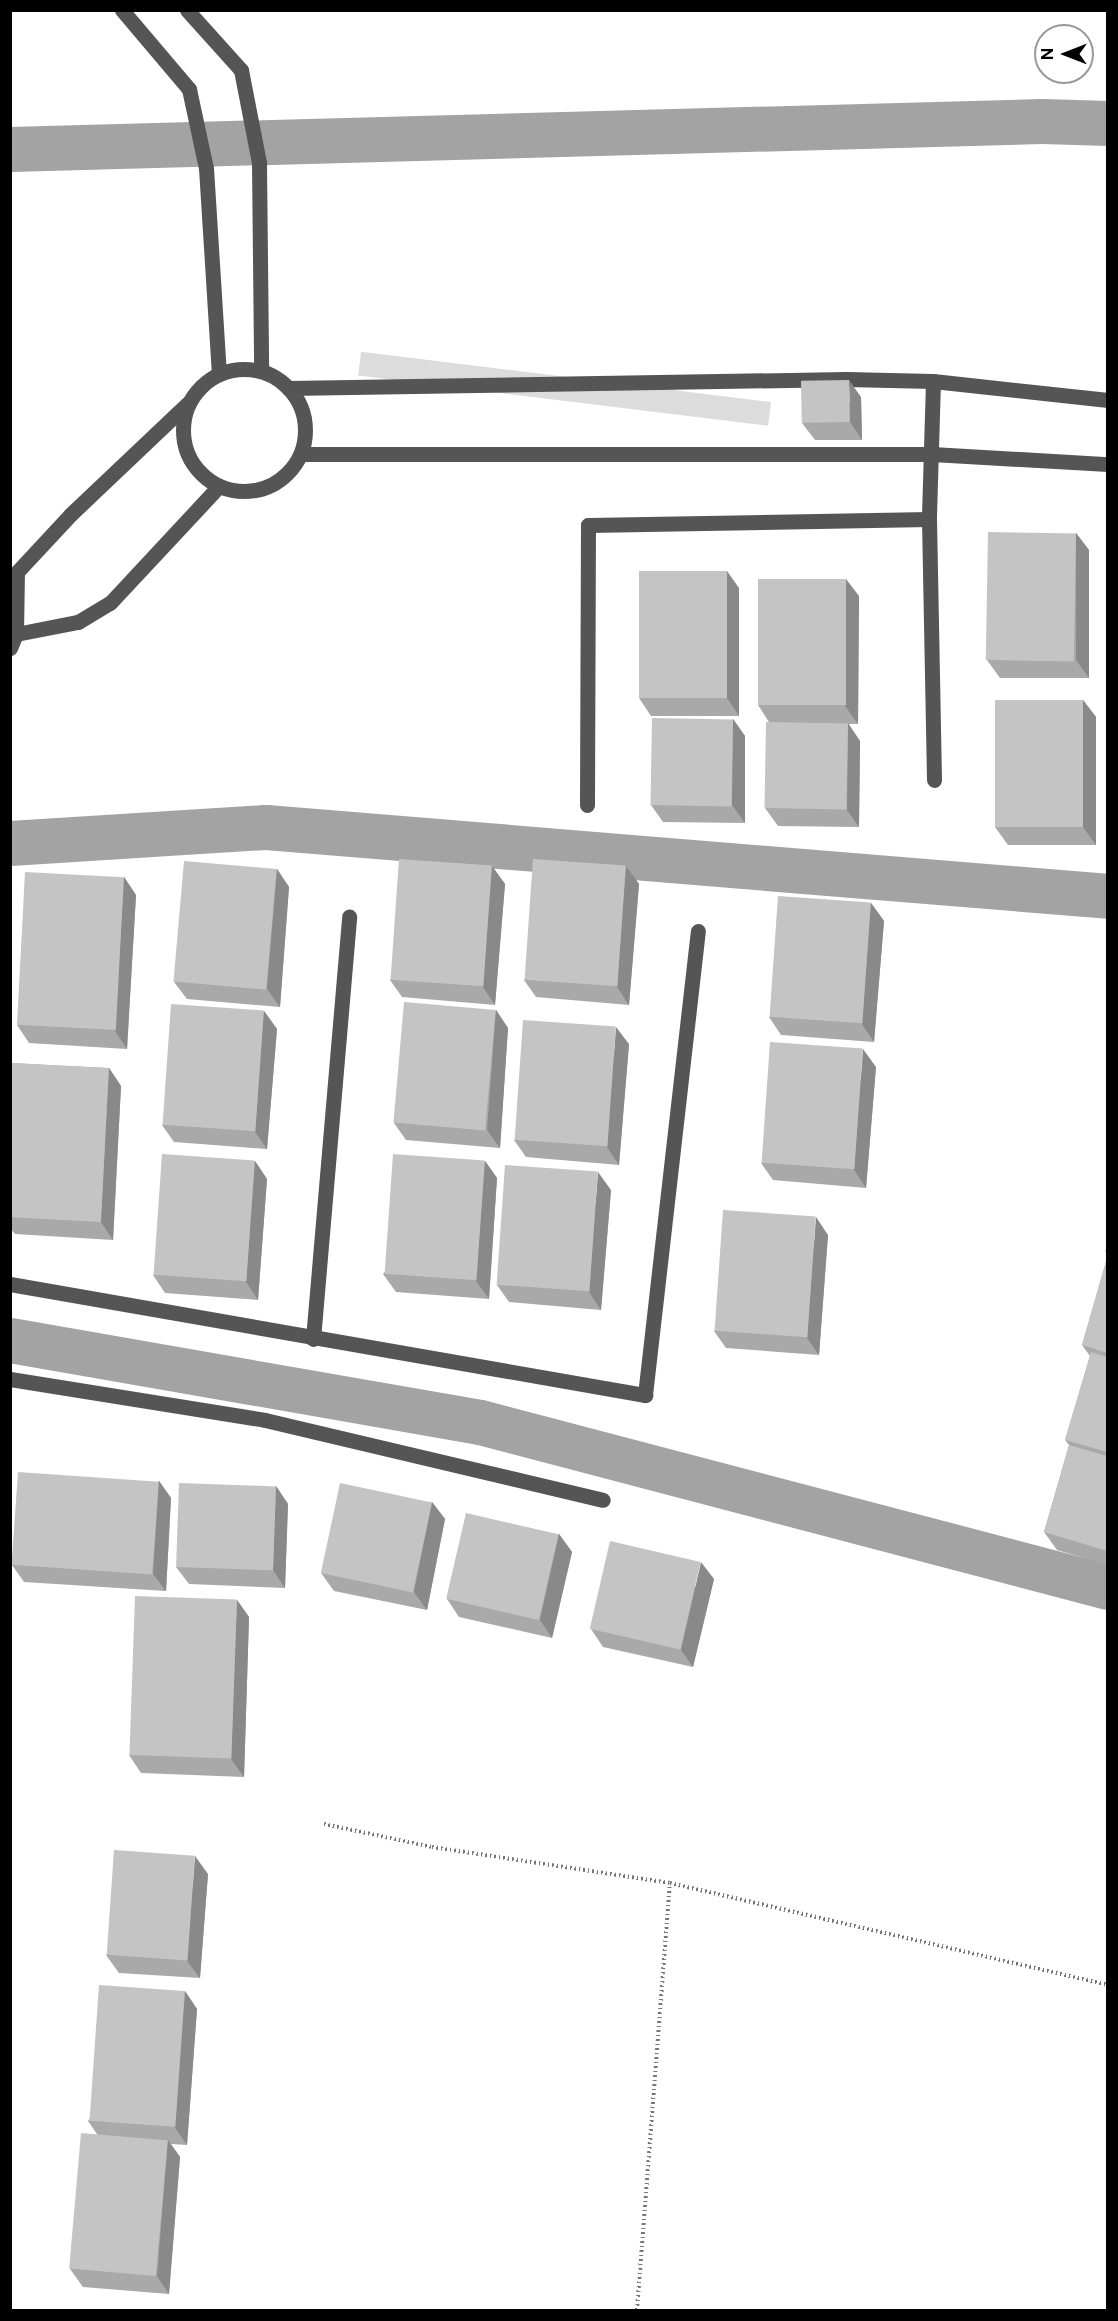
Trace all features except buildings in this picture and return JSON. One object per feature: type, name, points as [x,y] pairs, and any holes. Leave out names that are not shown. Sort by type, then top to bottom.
[{"type":"street","points":[[123,10],[189,89],[206,168],[219,373]]},
{"type":"street","points":[[187,10],[241,70],[259,163],[261,370]]},
{"type":"street","points":[[189,402],[182,423],[190,461],[202,476],[219,486],[238,492],[257,490],[275,483],[300,454],[306,435],[304,414],[280,379],[261,370],[239,368],[219,373],[201,385],[189,402],[71,514],[17,572],[12,643],[78,622],[110,603],[219,486]]},
{"type":"street","points":[[288,388],[846,379],[933,381],[1107,400]]},
{"type":"street","points":[[933,381],[929,519],[934,780]]},
{"type":"street","points":[[300,454],[932,454],[1107,464]]},
{"type":"street","points":[[587,805],[588,525],[929,519]]},
{"type":"street","points":[[314,1339],[349,917]]},
{"type":"street","points":[[10,1284],[314,1339],[645,1395],[699,931]]},
{"type":"street","points":[[10,1379],[265,1420],[603,1500]]},
{"type":"path","points":[[324,1824],[432,1847],[670,1883],[1107,1985]]},
{"type":"path","points":[[637,2310],[670,1883]]},
{"type":"shaded area","points":[[361,352],[771,402],[768,426],[358,375]]},
{"type":"waterway","points":[[10,149],[1042,121],[1108,123]]},
{"type":"waterway","points":[[10,843],[266,827],[1108,896]]},
{"type":"waterway","points":[[10,1340],[480,1422],[1108,1587]]}]
